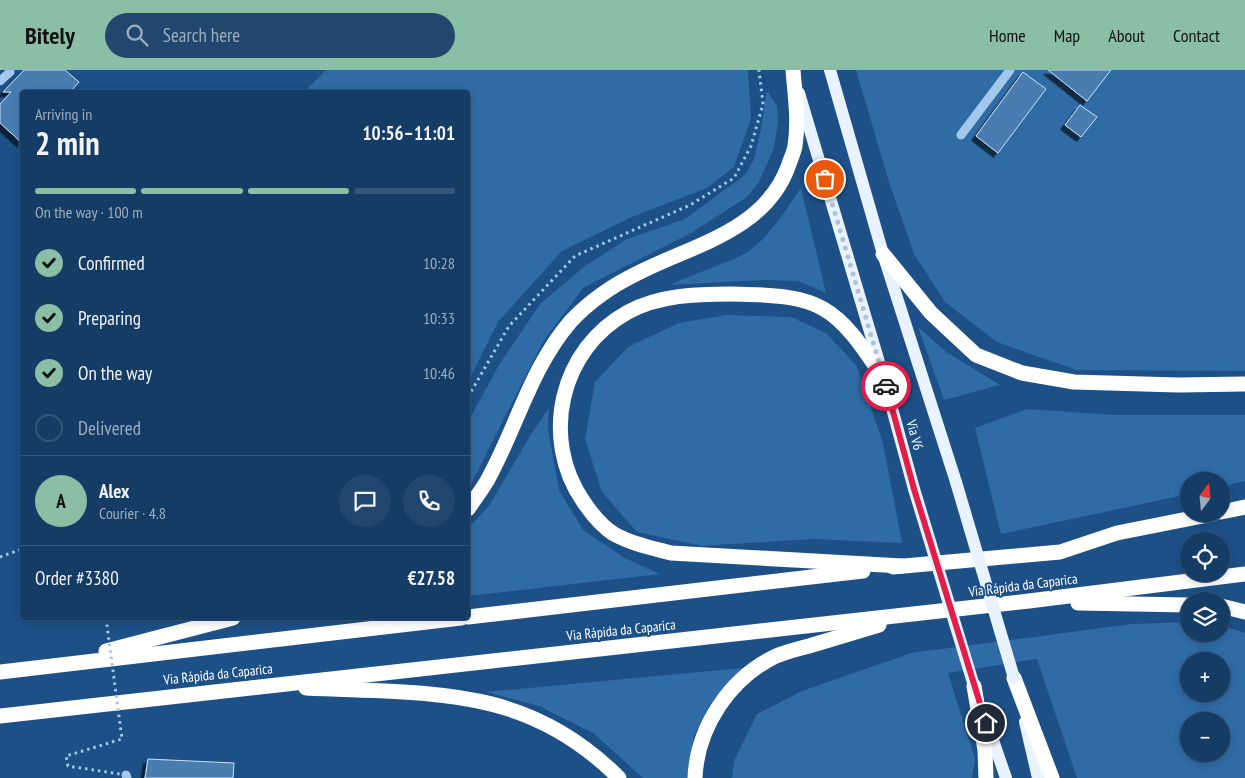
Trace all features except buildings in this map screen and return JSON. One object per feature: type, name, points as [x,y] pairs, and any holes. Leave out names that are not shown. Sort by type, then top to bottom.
[{"type":"highway","points":[[470,506],[487,482],[542,363],[563,331],[582,309],[610,288],[638,272],[724,236],[760,210],[774,193],[783,178],[795,148],[797,117],[793,70]]},
{"type":"highway","points":[[883,254],[931,313],[976,355],[1022,373],[1074,382],[1178,385],[1245,384]]},
{"type":"highway","points":[[884,379],[859,340],[839,318],[821,306],[802,298],[771,294],[704,294],[663,298],[628,312],[601,331],[580,356],[567,386],[559,416],[560,442],[565,468],[577,492],[592,515],[613,533],[640,545],[671,553],[902,566]]},
{"type":"highway","points":[[1230,510],[1245,507]]},
{"type":"highway","name":"Via Rápida da Caparica","points":[[470,617],[902,566],[1060,552],[1117,533],[1180,521]]},
{"type":"highway","name":"Via Rápida da Caparica","points":[[0,716],[1029,601],[1245,574]]},
{"type":"highway","points":[[1029,601],[1180,605]]},
{"type":"highway","points":[[1230,608],[1245,612]]},
{"type":"highway","points":[[695,778],[698,750],[714,713],[738,682],[756,668],[776,656],[914,614]]},
{"type":"highway","points":[[54,665],[225,620]]},
{"type":"highway","name":"Via Rápida da Caparica","points":[[0,672],[444,620]]},
{"type":"highway","points":[[1014,678],[1052,778]]},
{"type":"highway","points":[[262,686],[450,696],[489,702],[523,713],[564,733],[585,747],[619,778]]},
{"type":"highway","points":[[974,686],[985,750],[986,778]]},
{"type":"main road","name":"Via V6","points":[[793,70],[884,379],[914,489],[974,686],[1006,778]]},
{"type":"main road","name":"Via V6","points":[[830,70],[883,254],[956,482],[1014,678],[1038,778]]},
{"type":"street","points":[[961,135],[1010,70]]},
{"type":"street","points":[[0,81],[10,72]]},
{"type":"path","points":[[470,394],[509,326],[575,256],[690,205],[734,178],[751,146],[763,104],[759,70]]},
{"type":"path","points":[[0,557],[20,550]]},
{"type":"path","points":[[106,620],[122,738],[66,756],[68,766],[126,776]]},
{"type":"shaded area","points":[[326,70],[748,70],[751,119],[734,167],[707,188],[632,217],[562,251],[498,322],[470,378],[470,90],[306,90]]},
{"type":"shaded area","points":[[856,70],[1245,70],[1245,371],[1076,370],[997,342],[945,302],[914,254],[889,182]]},
{"type":"shaded area","points":[[768,92],[777,106],[778,122],[774,148],[759,182],[747,197],[691,233],[583,288],[543,342],[470,486],[470,418],[500,363],[541,303],[585,266],[627,239],[685,219],[746,174],[754,159],[762,124],[766,94]]},
{"type":"shaded area","points":[[801,188],[826,293],[798,281],[763,280],[670,285],[734,259],[751,249],[775,225]]},
{"type":"shaded area","points":[[726,315],[791,317],[826,333],[856,365],[883,443],[902,543],[812,539],[702,546],[637,532],[602,492],[585,439],[595,382],[628,347],[679,323]]},
{"type":"shaded area","points":[[918,327],[945,351],[1000,385],[944,400]]},
{"type":"shaded area","points":[[549,408],[548,429],[559,490],[583,530],[625,558],[660,574],[470,596],[470,527],[489,506],[530,436]]},
{"type":"shaded area","points":[[1027,409],[1117,415],[1245,415],[1245,481],[1230,485],[1230,472],[1180,472],[1180,496],[1001,534],[975,428]]},
{"type":"shaded area","points":[[1180,622],[1180,642],[1230,642],[1230,628],[1245,633],[1245,778],[1077,778],[1037,659],[948,673],[975,759],[972,778],[732,778],[734,761],[757,714],[802,691],[911,653],[1132,624]]},
{"type":"shaded area","points":[[752,667],[713,700],[694,735],[687,778],[643,778],[593,733],[539,706],[486,692]]},
{"type":"way so far","points":[[825,179],[886,386]]},
{"type":"route","points":[[886,386],[914,489],[986,723]]}]
